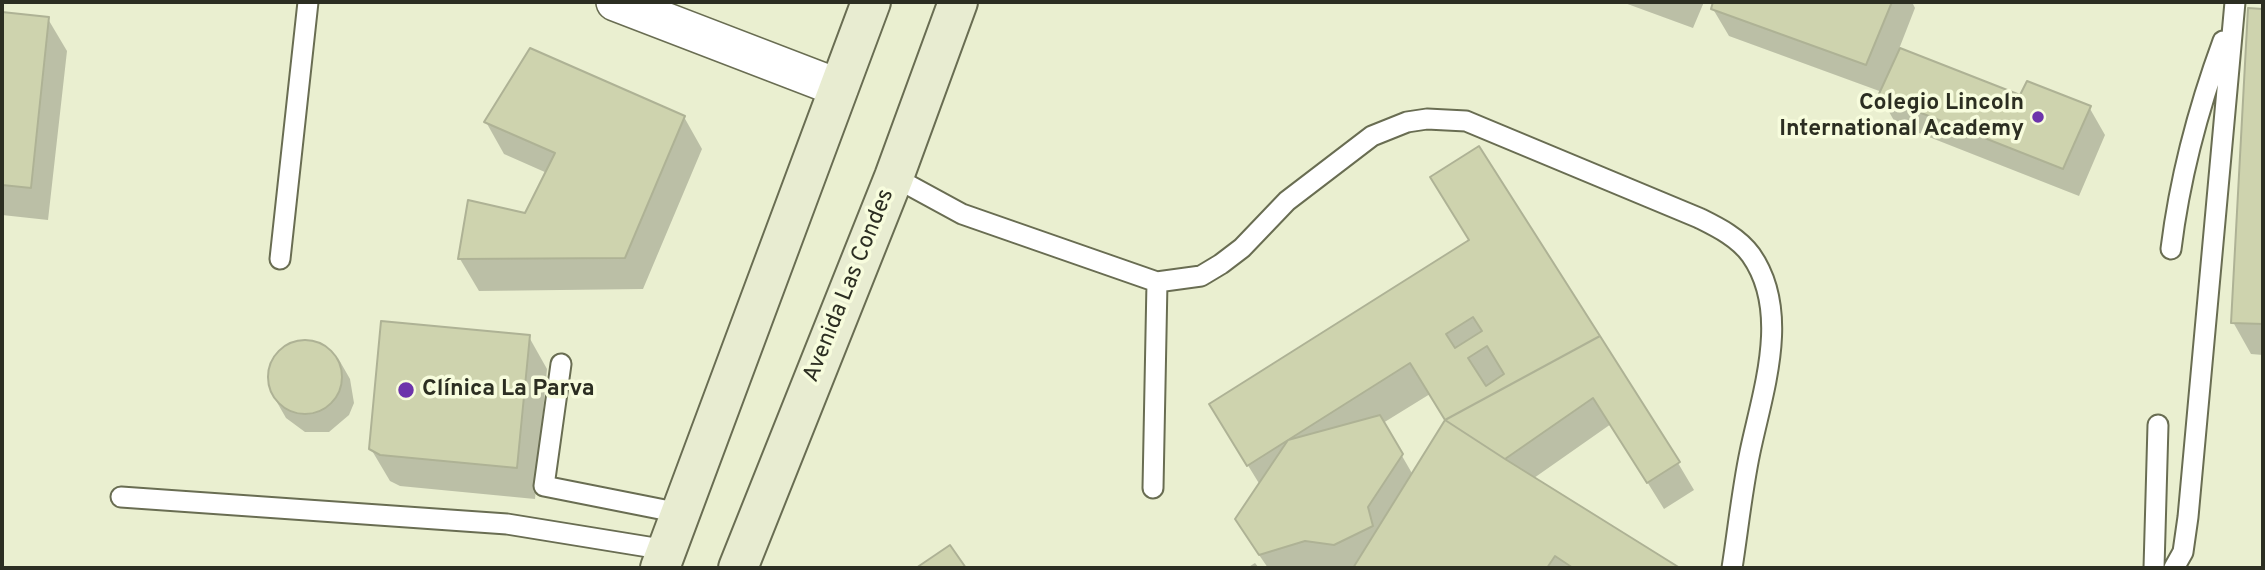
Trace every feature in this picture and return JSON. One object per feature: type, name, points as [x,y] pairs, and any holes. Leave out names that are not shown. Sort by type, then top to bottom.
[{"type":"main road","points":[[663,559],[871,2]]},
{"type":"main road","name":"Avenida Las Condes","points":[[738,568],[894,177],[958,2]]},
{"type":"street","points":[[615,2],[839,88]]},
{"type":"lane","points":[[280,259],[308,2]]},
{"type":"lane","points":[[2171,249],[2184,166],[2199,106],[2234,9]]},
{"type":"lane","points":[[2174,568],[2183,552],[2188,517],[2234,9]]},
{"type":"lane","points":[[894,177],[962,214],[1157,282],[1201,276],[1221,264],[1242,248],[1287,201],[1372,136],[1407,122],[1427,119],[1466,121],[1699,218],[1725,232],[1750,253],[1765,282],[1770,306],[1768,371],[1749,456],[1732,568]]},
{"type":"lane","points":[[1153,488],[1157,282]]},
{"type":"lane","points":[[561,364],[544,486],[680,513]]},
{"type":"lane","points":[[2154,568],[2158,425]]},
{"type":"lane","points":[[121,497],[507,524],[663,559]]},
{"type":"building","points":[[1713,2],[1892,2],[1866,65],[1711,9]]},
{"type":"building","points":[[2248,8],[2263,9],[2263,324],[2231,323]]},
{"type":"building","points":[[2,12],[49,17],[31,188],[2,185]]},
{"type":"building","points":[[530,48],[685,116],[625,258],[458,259],[468,200],[525,213],[555,153],[484,122]]},
{"type":"building","points":[[1900,48],[2020,95],[2027,81],[2091,106],[2063,169],[1878,96]]},
{"type":"building","points":[[1479,146],[1600,336],[1445,420],[1410,363],[1247,466],[1209,404],[1469,240],[1430,177]],"holes":[[[1473,317],[1482,331],[1455,348],[1446,334]],[[1487,346],[1504,374],[1486,386],[1468,358]]]},
{"type":"building","points":[[381,321],[530,335],[517,468],[380,455],[369,449]]},
{"type":"building","points":[[1600,336],[1680,462],[1647,483],[1593,398],[1505,459],[1445,420]]},
{"type":"building","points":[[298,340],[312,340],[326,346],[336,356],[342,377],[340,391],[326,408],[312,414],[298,414],[284,408],[274,398],[268,384],[268,370],[274,356],[284,346]]},
{"type":"building","points":[[1380,415],[1403,454],[1368,507],[1373,526],[1334,545],[1305,541],[1259,555],[1235,519],[1288,440]]},
{"type":"building","points":[[1445,420],[1680,568],[1573,568],[1555,556],[1547,568],[1353,568]]},
{"type":"building","points":[[950,545],[966,568],[916,568]]},
{"type":"place","name":"Colegio Lincoln International Academy","points":[[2038,117]]},
{"type":"place","name":"Clínica La Parva","points":[[406,390]]}]
